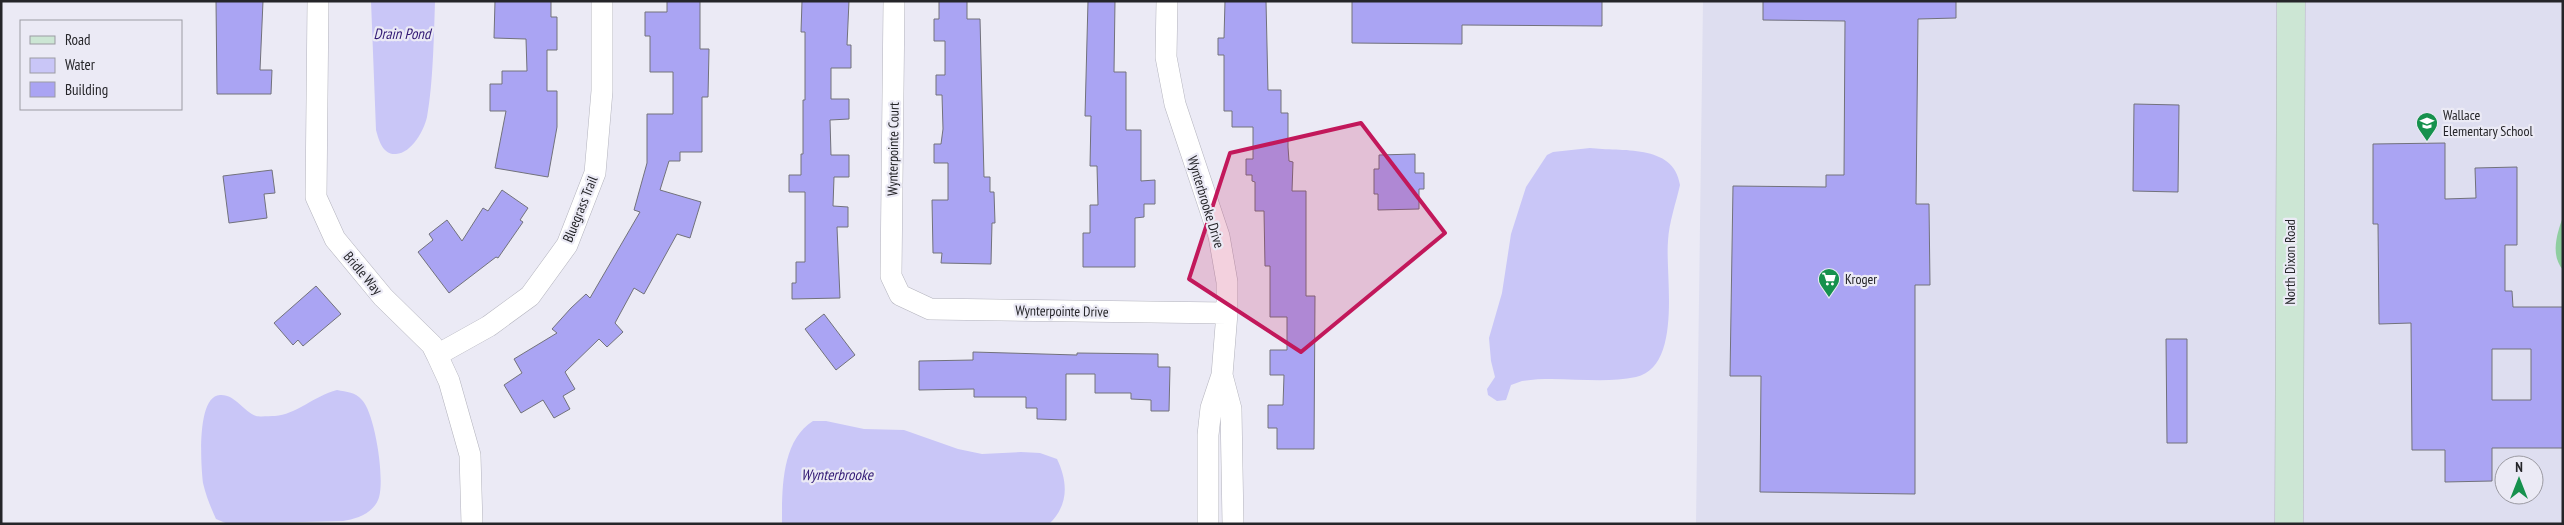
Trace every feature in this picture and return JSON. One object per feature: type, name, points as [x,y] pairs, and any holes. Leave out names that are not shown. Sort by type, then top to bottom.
[{"type":"main road","name":"North Dixon Road","points":[[2289,524],[2291,1]]},
{"type":"street","name":"Bridle Way","points":[[318,1],[316,197],[335,239],[383,297],[432,344],[449,380],[470,455],[472,524]]},
{"type":"street","name":"Bluegrass Trail","points":[[437,355],[489,326],[530,296],[567,245],[595,173],[602,91],[602,1]]},
{"type":"street","name":"Wynterpointe Court","points":[[894,1],[891,276],[900,295]]},
{"type":"street","name":"Wynterbrooke Drive","points":[[1167,1],[1166,57],[1174,104],[1219,236],[1227,282],[1227,313],[1222,375],[1231,408],[1233,524]]},
{"type":"street","name":"Wynterpointe Drive","points":[[900,295],[930,310],[1227,313]]},
{"type":"street","points":[[1208,524],[1208,435],[1211,408],[1222,375]]},
{"type":"highlighted area","points":[[1361,123],[1445,233],[1301,352],[1189,279],[1230,153]]},
{"type":"shaded area","points":[[1703,1],[2563,1],[2563,524],[1696,524]]},
{"type":"green space","points":[[2563,217],[2563,270],[2557,258],[2556,244]]},
{"type":"water","name":"Drain Pond","points":[[371,1],[435,1],[432,75],[427,117],[416,140],[402,153],[392,154],[385,150],[380,143],[376,130]]},
{"type":"water","points":[[1590,148],[1644,152],[1668,162],[1676,172],[1680,185],[1669,234],[1668,318],[1666,338],[1660,356],[1651,369],[1636,377],[1608,380],[1536,379],[1522,381],[1511,385],[1506,400],[1497,401],[1488,395],[1487,389],[1495,377],[1491,361],[1489,338],[1502,293],[1511,234],[1526,187],[1547,155],[1553,152]]},
{"type":"water","points":[[337,390],[357,395],[367,407],[371,419],[378,448],[381,479],[378,500],[372,509],[358,517],[343,521],[228,524],[216,519],[204,488],[201,463],[204,419],[212,398],[225,395],[235,400],[251,414],[256,416],[275,416],[290,412],[320,396]]},
{"type":"water","name":"Wynterbrooke","points":[[813,421],[826,421],[864,429],[904,430],[958,449],[982,454],[1040,453],[1057,459],[1065,485],[1063,501],[1056,517],[1049,524],[782,524],[783,482],[789,453],[802,430]]},
{"type":"building","points":[[216,1],[263,1],[260,70],[272,70],[271,94],[217,94]]},
{"type":"building","points":[[495,1],[551,1],[551,17],[557,17],[557,50],[547,50],[547,91],[557,91],[557,127],[548,177],[495,168],[506,111],[490,111],[490,84],[502,84],[502,71],[527,71],[526,39],[494,38]]},
{"type":"building","points":[[667,1],[700,1],[700,49],[709,49],[708,97],[702,97],[702,152],[680,152],[680,161],[669,161],[660,190],[701,202],[690,238],[677,234],[644,294],[634,288],[615,323],[623,332],[607,347],[599,339],[565,372],[575,389],[563,396],[570,409],[554,418],[543,400],[521,413],[504,385],[522,373],[514,359],[557,333],[552,329],[571,308],[586,294],[590,298],[640,212],[634,210],[647,163],[647,114],[673,114],[673,72],[650,72],[650,36],[645,36],[645,12],[667,12]]},
{"type":"building","points":[[802,1],[849,1],[847,45],[851,45],[851,68],[831,68],[831,99],[849,99],[849,119],[830,120],[831,155],[849,155],[849,177],[834,177],[833,206],[848,207],[848,227],[837,227],[840,298],[792,299],[792,283],[796,283],[796,262],[805,262],[805,192],[789,192],[789,175],[801,175],[801,154],[803,154],[805,32],[801,32]]},
{"type":"building","points":[[939,1],[967,1],[967,19],[980,19],[984,177],[990,177],[990,192],[994,192],[995,223],[992,223],[991,264],[941,263],[942,253],[933,253],[932,200],[948,200],[948,163],[934,163],[934,144],[941,144],[943,129],[942,95],[936,95],[936,75],[945,75],[945,41],[934,41],[934,19],[939,19]]},
{"type":"building","points":[[1088,1],[1115,1],[1114,72],[1126,72],[1126,130],[1141,130],[1141,181],[1155,180],[1155,204],[1144,204],[1144,217],[1135,218],[1135,267],[1083,267],[1083,233],[1090,233],[1090,205],[1098,205],[1097,166],[1090,166],[1091,116],[1085,116]]},
{"type":"building","points":[[1225,1],[1266,1],[1268,90],[1281,90],[1281,113],[1288,113],[1289,161],[1293,162],[1292,191],[1306,191],[1306,296],[1315,296],[1314,449],[1277,449],[1277,428],[1268,428],[1268,405],[1283,405],[1284,375],[1270,375],[1270,350],[1287,350],[1287,317],[1270,317],[1270,266],[1265,266],[1264,211],[1255,211],[1255,182],[1252,181],[1252,175],[1246,175],[1246,159],[1253,159],[1253,127],[1232,127],[1232,111],[1224,111],[1224,55],[1218,55],[1218,38],[1224,38]]},
{"type":"building","points":[[1352,1],[1602,1],[1602,26],[1462,25],[1462,44],[1352,43]]},
{"type":"building","points":[[1763,1],[1956,1],[1956,18],[1918,19],[1916,204],[1929,204],[1930,285],[1915,285],[1915,494],[1760,492],[1761,376],[1730,376],[1733,186],[1826,187],[1826,175],[1844,175],[1845,21],[1763,20]]},
{"type":"building","points":[[2134,104],[2179,105],[2178,192],[2133,191]]},
{"type":"building","points":[[2445,143],[2445,199],[2476,198],[2475,168],[2517,167],[2517,245],[2505,245],[2505,291],[2512,291],[2513,307],[2563,307],[2563,448],[2492,448],[2492,481],[2445,482],[2445,450],[2412,450],[2411,323],[2379,324],[2378,224],[2373,224],[2373,144]],"holes":[[[2492,349],[2531,349],[2531,400],[2492,400]]]},
{"type":"building","points":[[1415,154],[1415,173],[1424,173],[1424,189],[1419,189],[1419,209],[1378,210],[1378,194],[1374,194],[1374,169],[1379,169],[1379,155]]},
{"type":"building","points":[[272,170],[275,193],[264,194],[267,218],[229,223],[223,176]]},
{"type":"building","points":[[502,190],[528,208],[520,220],[523,222],[498,258],[496,257],[449,293],[418,252],[433,240],[429,234],[447,220],[462,241],[483,208],[488,211]]},
{"type":"building","points":[[316,286],[341,314],[303,346],[298,340],[293,345],[274,323]]},
{"type":"building","points":[[824,314],[855,355],[836,370],[805,329]]},
{"type":"building","points":[[2166,339],[2187,339],[2187,443],[2167,443]]},
{"type":"building","points":[[973,352],[1077,355],[1077,353],[1158,354],[1158,367],[1170,367],[1169,411],[1151,411],[1151,400],[1131,399],[1131,393],[1095,393],[1095,374],[1066,374],[1066,420],[1037,419],[1037,408],[1026,408],[1026,397],[974,397],[974,389],[919,390],[919,361],[973,360]]},
{"type":"place","name":"Wallace Elementary School","points":[[2427,142]]},
{"type":"place","name":"Kroger","points":[[1829,298]]}]
